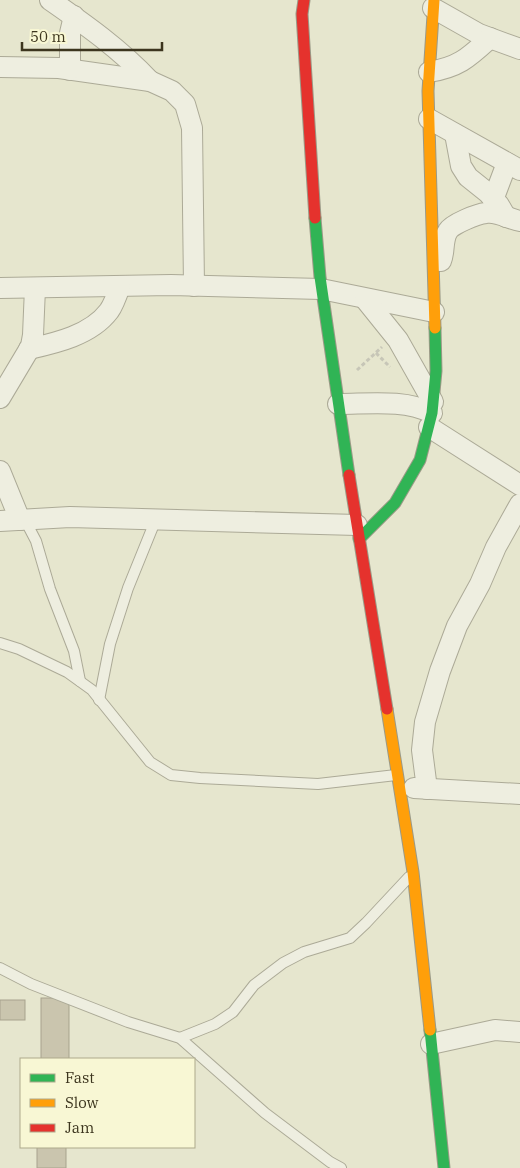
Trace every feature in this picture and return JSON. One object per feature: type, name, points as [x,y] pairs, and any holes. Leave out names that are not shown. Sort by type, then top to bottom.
[{"type":"street","points":[[50,0],[90,27],[132,61],[150,81]]},
{"type":"street","points":[[304,0],[302,14],[308,121],[321,289],[413,872],[444,1168]]},
{"type":"street","points":[[0,521],[70,517],[156,519],[358,532],[395,503],[420,460],[431,414],[436,371],[428,119],[434,4],[479,34],[520,49]]},
{"type":"street","points":[[70,70],[69,40],[74,16]]},
{"type":"street","points":[[429,72],[447,69],[462,63],[490,38]]},
{"type":"street","points":[[0,67],[70,70],[150,81],[172,91],[185,104],[192,128],[194,286]]},
{"type":"street","points":[[428,119],[514,166],[494,200]]},
{"type":"street","points":[[455,134],[461,166],[468,177],[513,219]]},
{"type":"street","points":[[433,266],[440,262],[445,237],[448,229],[454,224],[486,213],[513,219]]},
{"type":"street","points":[[29,349],[50,344],[83,332],[97,323],[108,312],[120,286]]},
{"type":"street","points":[[0,288],[194,286],[321,289],[434,312]]},
{"type":"street","points":[[0,398],[29,349],[33,335],[35,288]]},
{"type":"street","points":[[365,299],[394,335],[431,414]]},
{"type":"street","points":[[337,398],[422,408],[520,485]]},
{"type":"street","points":[[0,471],[22,520]]},
{"type":"street","points":[[427,789],[422,750],[425,722],[440,671],[457,626],[480,584],[496,547],[520,504]]},
{"type":"street","points":[[399,781],[427,789],[520,794]]},
{"type":"street","points":[[431,1044],[495,1030],[520,1032]]},
{"type":"lane","points":[[99,700],[110,644],[128,588],[156,519]]},
{"type":"lane","points":[[22,520],[36,541],[50,589],[74,651],[80,681]]},
{"type":"lane","points":[[0,642],[19,648],[67,672],[92,690],[150,762],[171,775],[318,784],[399,781]]},
{"type":"lane","points":[[180,1038],[215,1024],[233,1012],[254,985],[283,963],[304,952],[350,938],[366,924],[413,872]]},
{"type":"lane","points":[[0,968],[31,984],[128,1022],[180,1038],[264,1113],[330,1162],[341,1168]]},
{"type":"path","points":[[337,398],[362,365],[394,335]]},
{"type":"building","points":[[41,998],[69,998],[69,1058],[41,1058]]},
{"type":"building","points":[[0,1000],[25,1000],[25,1020],[0,1020]]},
{"type":"building","points":[[37,1148],[66,1148],[66,1168],[37,1168]]},
{"type":"traffic: fast","points":[[315,218],[320,277],[349,475]]},
{"type":"traffic: fast","points":[[359,539],[395,503],[420,460],[432,413],[436,371],[435,328]]},
{"type":"traffic: fast","points":[[430,1030],[444,1168]]},
{"type":"traffic: slow","points":[[434,0],[428,91],[435,328]]},
{"type":"traffic: slow","points":[[387,709],[413,872],[430,1030]]},
{"type":"traffic: jam","points":[[304,0],[302,14],[315,218]]},
{"type":"traffic: jam","points":[[349,475],[387,709]]}]
